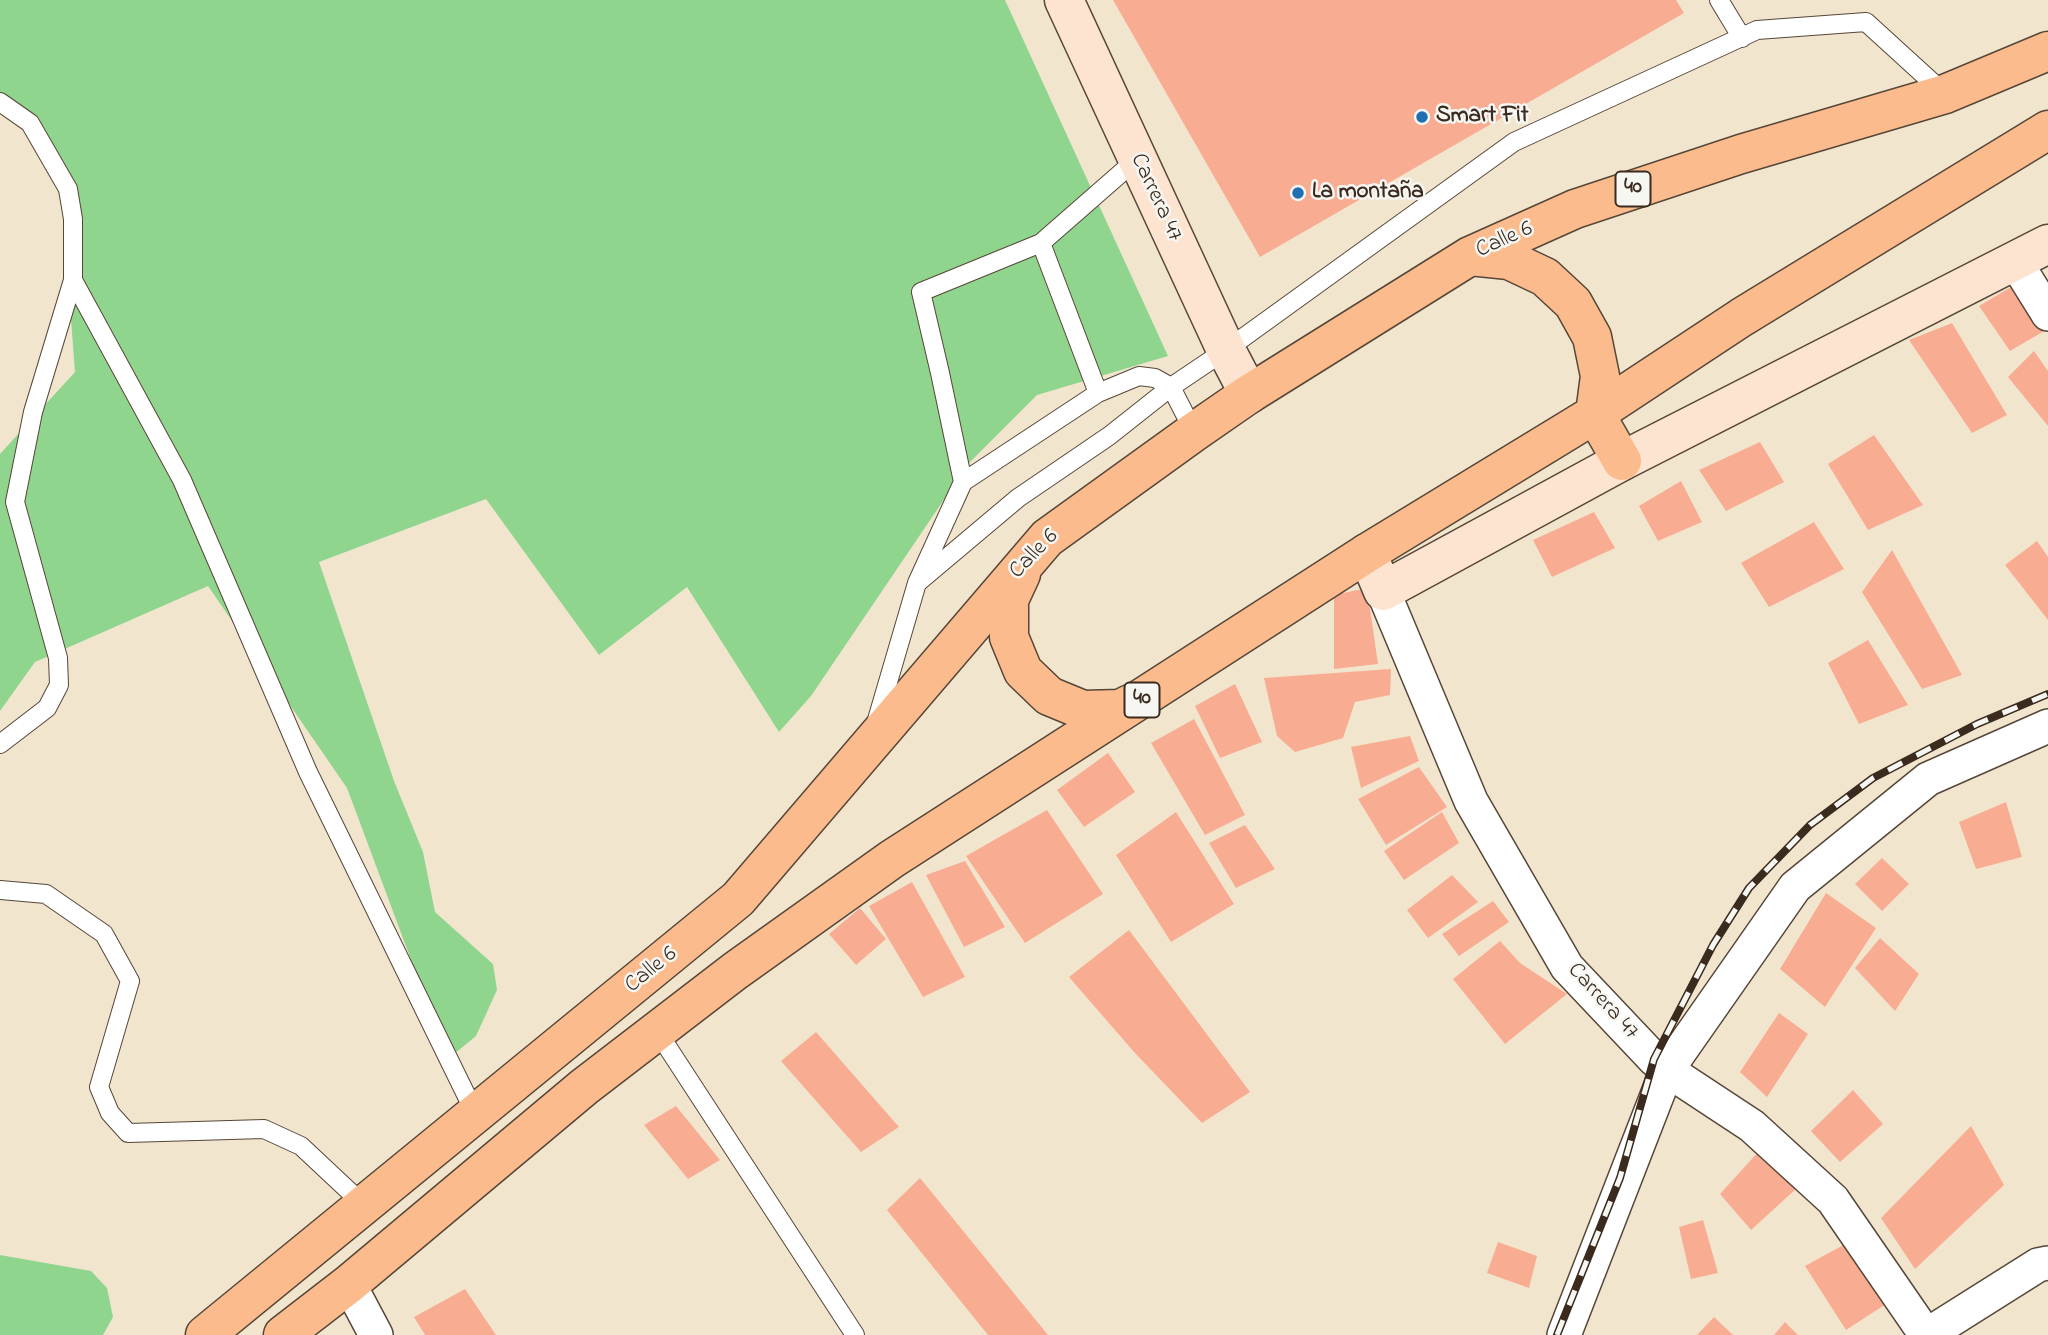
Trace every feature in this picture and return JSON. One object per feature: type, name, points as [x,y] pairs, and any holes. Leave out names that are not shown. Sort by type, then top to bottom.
[{"type":"highway","name":"Calle 6","points":[[205,1335],[738,900],[1047,538],[1194,432],[1249,394],[1470,256],[1575,209],[1741,154],[1945,94],[2048,51]]},
{"type":"highway","name":"40","points":[[283,1335],[349,1284],[584,1087],[735,971],[892,859],[1367,553],[1595,414],[1742,317],[2048,130]]},
{"type":"highway","points":[[1470,256],[1509,260],[1545,277],[1573,303],[1592,337],[1600,376],[1595,414],[1622,461]]},
{"type":"highway","points":[[1047,538],[1024,569],[1009,600],[1009,637],[1023,671],[1049,696],[1083,710],[1120,709],[1153,693]]},
{"type":"main road","name":"Carrera 47","points":[[1064,0],[1226,350],[1249,394]]},
{"type":"main road","points":[[1367,553],[1382,591],[1622,461],[2032,253]]},
{"type":"street","points":[[2032,253],[2048,314]]},
{"type":"street","name":"Carrera 47","points":[[1382,591],[1471,801],[1567,967],[1654,1059],[1752,1126],[1833,1200],[1926,1335]]},
{"type":"street","points":[[1564,1335],[1667,1070],[1795,887],[1928,779],[2048,726]]},
{"type":"street","points":[[1926,1335],[2045,1270]]},
{"type":"street","points":[[349,1284],[376,1335]]},
{"type":"lane","points":[[1719,0],[1742,38]]},
{"type":"lane","points":[[917,583],[1018,498],[1109,436],[1171,387],[1514,142],[1757,30],[1866,22],[1945,94]]},
{"type":"lane","points":[[0,102],[30,123],[68,188],[73,219],[73,280],[33,412],[15,502],[58,658],[60,685],[47,708],[0,744]]},
{"type":"lane","points":[[963,482],[921,292],[1041,243],[1137,159]]},
{"type":"lane","points":[[1041,243],[1098,393]]},
{"type":"lane","points":[[73,280],[182,480],[308,772],[476,1115]]},
{"type":"lane","points":[[868,749],[917,583],[963,482],[1098,393],[1139,376],[1155,378],[1171,387],[1194,432]]},
{"type":"lane","points":[[0,890],[46,894],[104,934],[130,981],[99,1087],[110,1113],[128,1133],[264,1129],[301,1146],[365,1206]]},
{"type":"lane","points":[[657,1031],[855,1335]]},
{"type":"green space","points":[[0,0],[1005,0],[1168,356],[1037,395],[968,464],[811,696],[779,732],[687,587],[599,655],[486,499],[319,562],[394,781],[423,852],[435,912],[493,964],[497,990],[476,1036],[448,1059],[347,788],[208,586],[35,662],[0,711],[0,454],[75,372],[61,187],[0,95]]},
{"type":"green space","points":[[0,1255],[91,1271],[107,1288],[113,1317],[103,1335],[0,1335]]},
{"type":"building","name":"La montaña","points":[[1113,0],[1676,0],[1684,13],[1260,257]]},
{"type":"building","points":[[2016,284],[2046,330],[2010,351],[1979,306]]},
{"type":"building","points":[[1952,323],[2007,415],[1972,433],[1909,340]]},
{"type":"building","points":[[2034,351],[2048,371],[2048,426],[2008,377]]},
{"type":"building","points":[[1874,435],[1923,505],[1868,530],[1828,464]]},
{"type":"building","points":[[1760,442],[1784,482],[1726,511],[1699,470]]},
{"type":"building","points":[[1681,481],[1702,522],[1658,541],[1639,506]]},
{"type":"building","points":[[1594,512],[1615,548],[1552,577],[1533,540]]},
{"type":"building","points":[[1814,522],[1844,569],[1769,607],[1741,563]]},
{"type":"building","points":[[2037,541],[2048,557],[2048,620],[2005,565]]},
{"type":"building","points":[[1892,550],[1962,675],[1922,689],[1862,592]]},
{"type":"building","points":[[1367,588],[1378,664],[1334,669],[1334,595]]},
{"type":"building","points":[[1868,640],[1908,705],[1859,724],[1828,663]]},
{"type":"building","points":[[1391,669],[1390,695],[1355,702],[1343,738],[1295,752],[1277,736],[1264,678]]},
{"type":"building","points":[[1235,684],[1262,742],[1220,758],[1195,706]]},
{"type":"building","points":[[1194,719],[1245,815],[1205,835],[1151,743]]},
{"type":"building","points":[[1410,736],[1419,761],[1361,788],[1351,747]]},
{"type":"building","points":[[1108,753],[1135,792],[1084,827],[1057,790]]},
{"type":"building","points":[[1419,767],[1447,807],[1386,845],[1358,799]]},
{"type":"building","points":[[2006,802],[2022,857],[1976,869],[1959,822]]},
{"type":"building","points":[[1047,810],[1103,894],[1025,943],[966,856]]},
{"type":"building","points":[[1176,812],[1234,904],[1171,942],[1116,855]]},
{"type":"building","points":[[1442,812],[1459,843],[1404,880],[1384,851]]},
{"type":"building","points":[[1245,825],[1275,869],[1236,888],[1209,843]]},
{"type":"building","points":[[1882,858],[1909,884],[1882,911],[1855,884]]},
{"type":"building","points":[[965,861],[1005,927],[964,947],[926,875]]},
{"type":"building","points":[[1452,875],[1478,902],[1428,938],[1407,910]]},
{"type":"building","points":[[912,882],[965,977],[923,997],[869,906]]},
{"type":"building","points":[[1826,893],[1876,928],[1825,1007],[1780,969]]},
{"type":"building","points":[[1493,901],[1509,922],[1459,956],[1442,934]]},
{"type":"building","points":[[860,908],[886,939],[856,965],[829,934]]},
{"type":"building","points":[[1129,930],[1250,1092],[1202,1123],[1134,1052],[1069,977]]},
{"type":"building","points":[[1880,938],[1919,974],[1895,1011],[1855,968]]},
{"type":"building","points":[[1500,941],[1520,963],[1567,994],[1505,1044],[1453,979]]},
{"type":"building","points":[[1779,1013],[1808,1034],[1767,1097],[1740,1072]]},
{"type":"building","points":[[816,1032],[899,1127],[861,1152],[781,1061]]},
{"type":"building","points":[[1853,1090],[1883,1124],[1840,1162],[1811,1131]]},
{"type":"building","points":[[676,1106],[720,1160],[688,1179],[644,1125]]},
{"type":"building","points":[[1971,1126],[2004,1185],[1915,1269],[1881,1218]]},
{"type":"building","points":[[1760,1150],[1797,1188],[1751,1230],[1720,1194]]},
{"type":"building","points":[[920,1178],[1048,1335],[988,1335],[887,1210]]},
{"type":"building","points":[[1703,1220],[1718,1273],[1691,1279],[1679,1227]]},
{"type":"building","points":[[1498,1242],[1537,1256],[1529,1288],[1487,1273]]},
{"type":"building","points":[[1847,1243],[1886,1304],[1846,1330],[1805,1266]]},
{"type":"building","points":[[465,1289],[496,1335],[425,1335],[414,1317]]},
{"type":"building","points":[[1714,1317],[1733,1335],[1697,1335]]},
{"type":"building","points":[[1785,1322],[1798,1335],[1774,1335]]},
{"type":"railway","points":[[1557,1335],[1620,1178],[1654,1059],[1713,945],[1749,888],[1810,825],[1873,778],[1977,724],[2048,694]]},
{"type":"place","name":"Smart Fit","points":[[1422,117]]},
{"type":"place","name":"La montaña","points":[[1298,193]]}]
